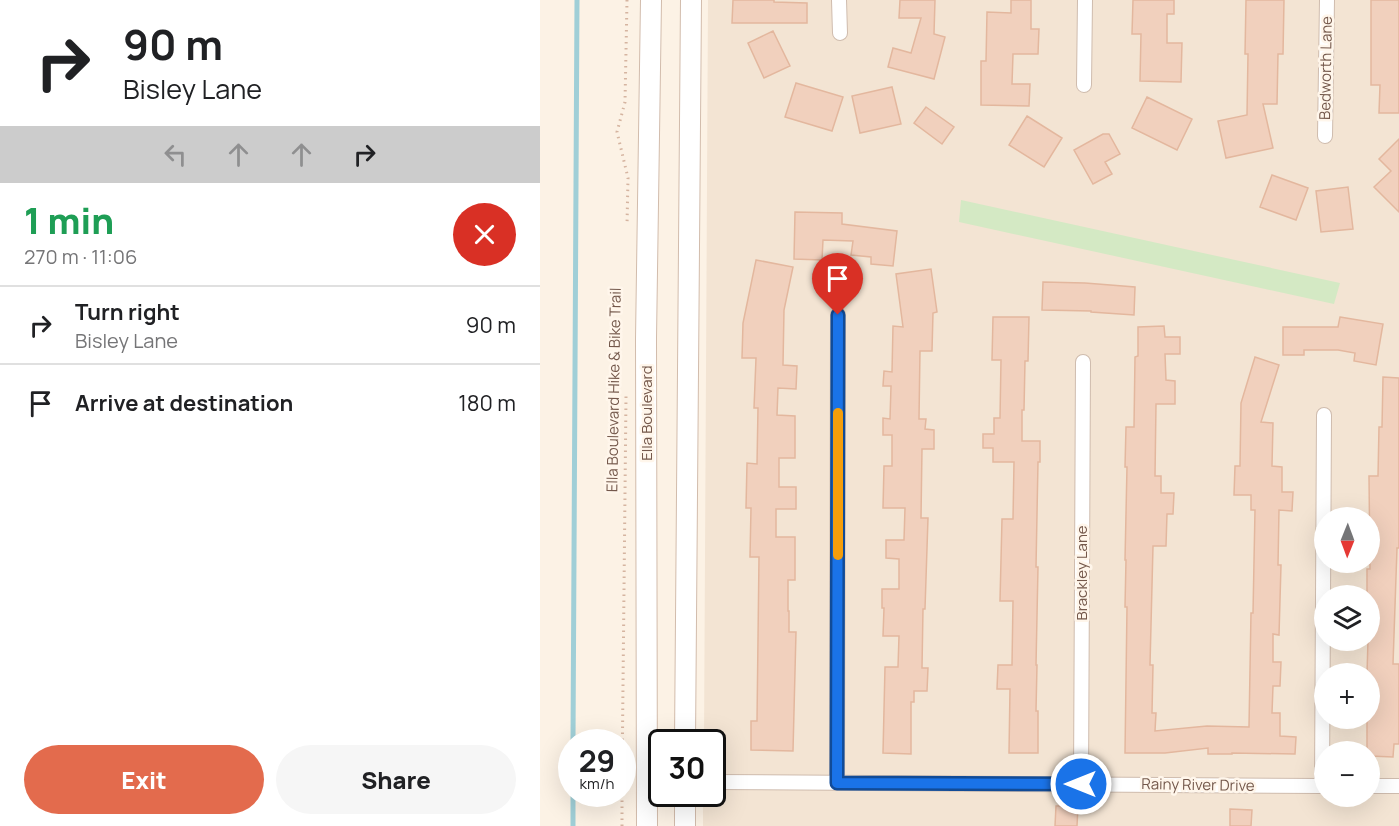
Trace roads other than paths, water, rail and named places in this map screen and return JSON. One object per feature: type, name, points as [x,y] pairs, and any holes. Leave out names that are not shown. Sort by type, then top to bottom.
[{"type":"main road","name":"Ella Boulevard","points":[[651,0],[646,339],[653,729]]},
{"type":"main road","points":[[685,729],[691,0]]},
{"type":"main road","name":"Ella Boulevard","points":[[647,826],[650,807]]},
{"type":"main road","points":[[685,807],[685,826]]},
{"type":"street","points":[[839,0],[840,33]]},
{"type":"street","points":[[1084,85],[1085,0]]},
{"type":"street","name":"Bedworth Lane","points":[[1325,136],[1327,0]]},
{"type":"street","points":[[837,783],[838,315]]},
{"type":"street","name":"Brackley Lane","points":[[1081,784],[1083,362]]},
{"type":"street","points":[[1323,741],[1324,415]]},
{"type":"street","name":"Rainy River Drive","points":[[726,782],[1314,786]]},
{"type":"street","points":[[1380,786],[1399,786]]},
{"type":"waterway","points":[[573,729],[577,0]]},
{"type":"waterway","points":[[573,807],[573,826]]}]
